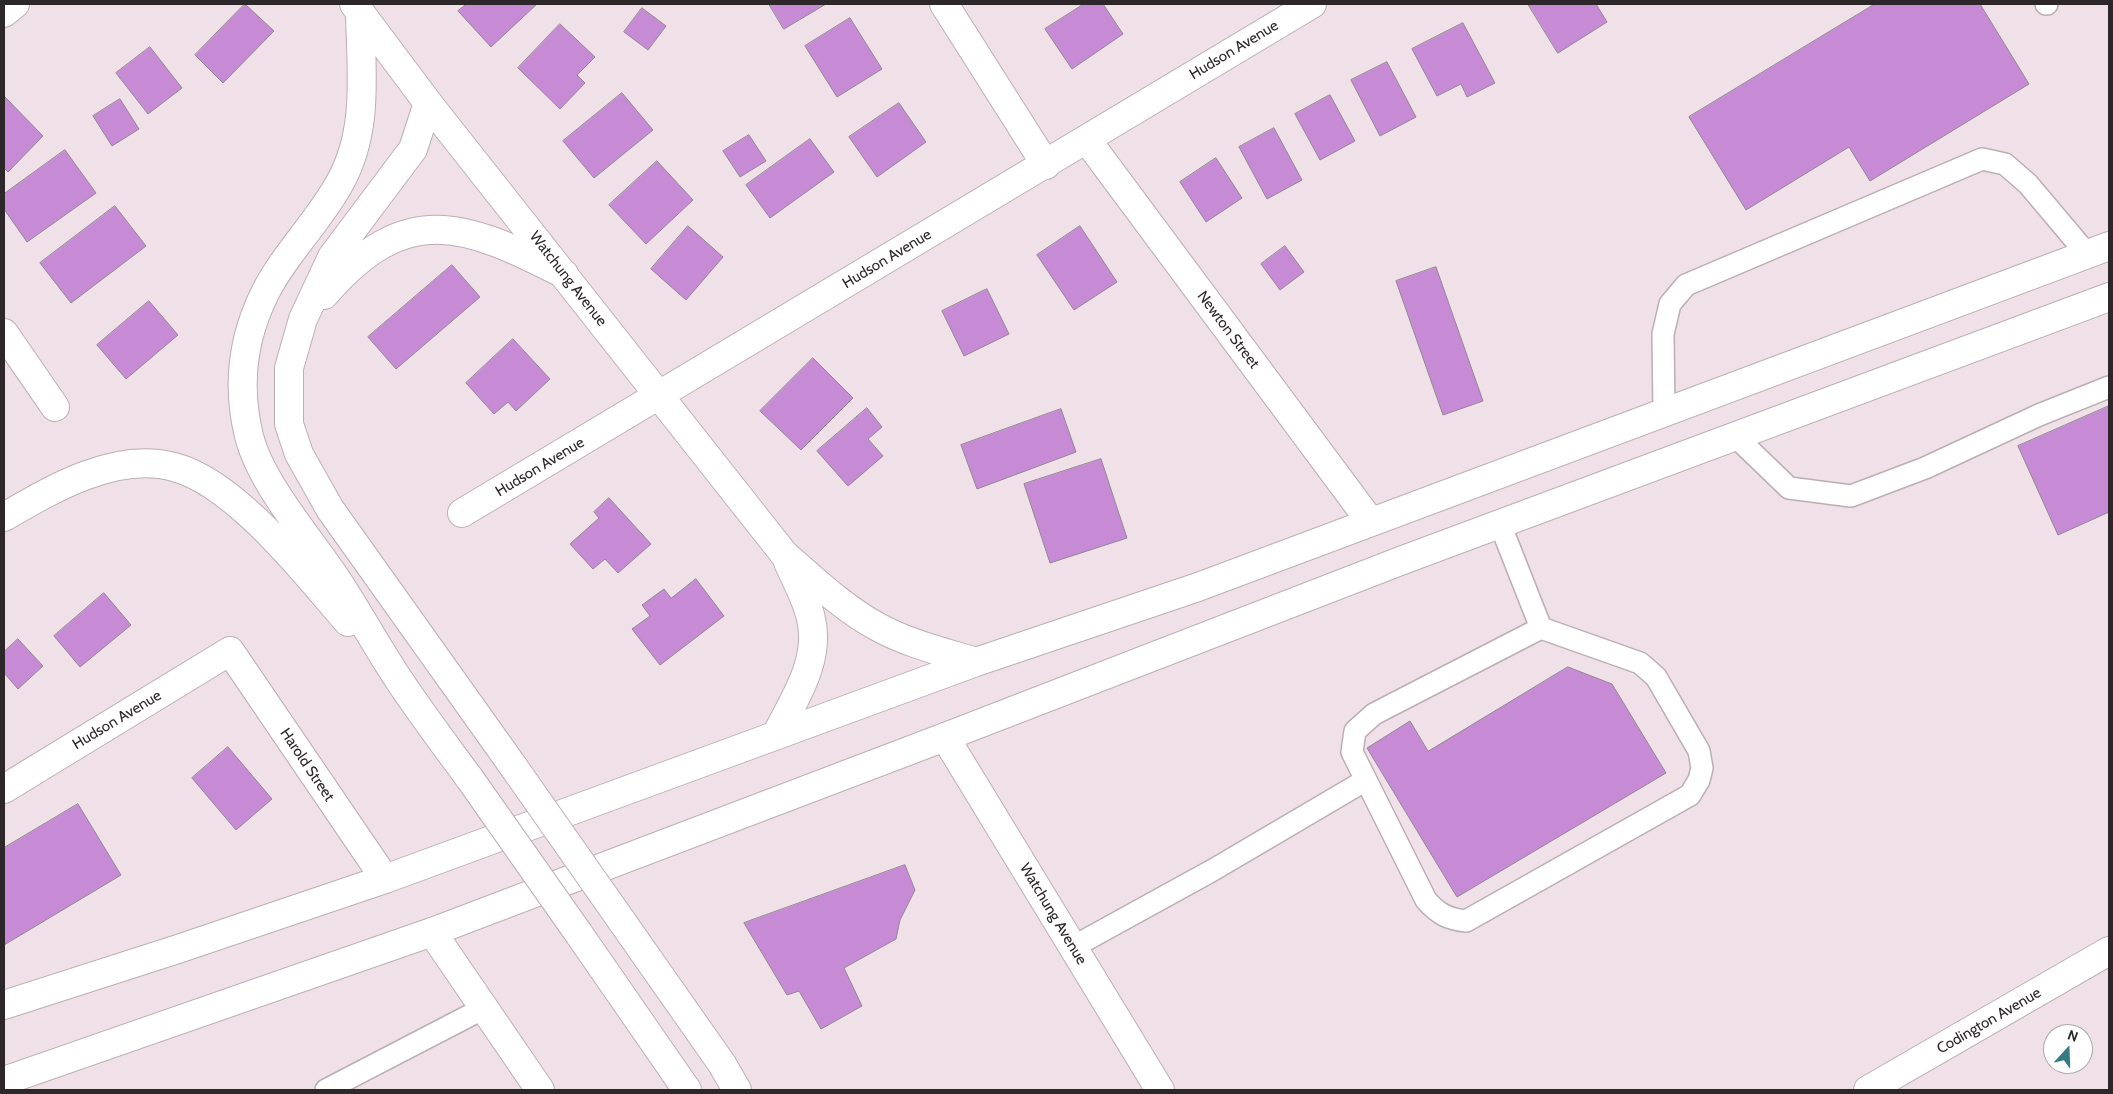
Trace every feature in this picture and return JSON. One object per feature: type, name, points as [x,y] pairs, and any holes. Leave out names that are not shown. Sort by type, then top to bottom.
[{"type":"main road","points":[[4,13],[16,4]]},
{"type":"main road","points":[[944,4],[1046,164]]},
{"type":"main road","name":"Hudson Avenue","points":[[462,513],[1312,4]]},
{"type":"main road","points":[[357,8],[362,116],[358,138],[350,163],[339,185],[266,291],[254,316],[246,346],[242,376],[243,407],[250,439],[275,490],[339,582],[396,676],[687,1090]]},
{"type":"main road","name":"Watchung Avenue","points":[[357,8],[428,103],[784,554]]},
{"type":"main road","points":[[428,103],[413,149],[332,256],[303,319],[289,368],[288,387],[290,424],[299,454],[330,509],[722,1064],[737,1090]]},
{"type":"main road","name":"Newton Street","points":[[1087,140],[1370,521]]},
{"type":"main road","points":[[303,319],[343,272],[364,254],[408,232],[427,230],[475,235],[498,242],[564,274]]},
{"type":"main road","points":[[4,1005],[178,949],[384,879],[976,662],[1198,587],[2098,250]]},
{"type":"main road","points":[[4,1081],[432,932],[1500,524],[2109,297]]},
{"type":"main road","points":[[4,333],[55,406]]},
{"type":"main road","points":[[4,518],[43,494],[69,481],[95,472],[150,464],[182,470],[201,478],[249,515],[289,556],[396,676]]},
{"type":"main road","points":[[784,554],[829,593],[879,628],[904,639],[976,662]]},
{"type":"main road","points":[[776,735],[804,680],[810,662],[813,640],[812,621],[806,600],[784,554]]},
{"type":"main road","name":"Hudson Avenue","points":[[4,789],[230,652]]},
{"type":"main road","name":"Harold Street","points":[[230,652],[384,879]]},
{"type":"main road","name":"Watchung Avenue","points":[[945,737],[1160,1090]]},
{"type":"main road","points":[[432,932],[538,1090]]},
{"type":"main road","name":"Codington Avenue","points":[[1868,1090],[2109,951]]},
{"type":"main road","points":[[44,1090],[65,1061]]},
{"type":"main road","points":[[722,1064],[744,1090]]},
{"type":"lane","points":[[1664,411],[1663,334],[1670,304],[1686,285],[1982,160],[2005,164],[2098,250]]},
{"type":"lane","points":[[1735,436],[1789,488],[1851,496],[1925,468],[2039,415],[2109,387]]},
{"type":"lane","points":[[1500,524],[1541,628]]},
{"type":"lane","points":[[1541,628],[1640,663],[1656,677],[1699,751],[1702,768],[1700,780],[1690,794],[1466,921],[1451,919],[1436,912],[1426,900],[1366,780],[1352,752],[1355,731],[1374,714],[1541,628]]},
{"type":"lane","points":[[1073,947],[1189,883],[1366,780]]},
{"type":"lane","points":[[326,1090],[484,1008]]},
{"type":"building","points":[[245,4],[274,31],[223,83],[195,55]]},
{"type":"building","points":[[467,4],[537,4],[491,47],[458,11]]},
{"type":"building","points":[[769,4],[826,4],[784,29]]},
{"type":"building","points":[[1084,4],[1103,4],[1123,34],[1072,69],[1045,29]]},
{"type":"building","points":[[1528,4],[1596,4],[1607,22],[1558,53]]},
{"type":"building","points":[[1875,4],[1980,4],[2029,84],[1870,181],[1849,147],[1746,210],[1689,117]]},
{"type":"building","points":[[642,8],[666,26],[648,50],[624,32]]},
{"type":"building","points":[[850,18],[882,69],[837,97],[805,46]]},
{"type":"building","points":[[1463,23],[1495,83],[1467,97],[1461,84],[1437,96],[1412,49]]},
{"type":"building","points":[[560,24],[595,57],[577,75],[585,83],[560,109],[518,68]]},
{"type":"building","points":[[150,47],[182,88],[148,114],[116,73]]},
{"type":"building","points":[[1387,62],[1416,117],[1380,136],[1351,80]]},
{"type":"building","points":[[622,93],[653,130],[594,178],[563,141]]},
{"type":"building","points":[[1330,95],[1355,141],[1320,160],[1295,114]]},
{"type":"building","points":[[4,96],[43,136],[8,172],[4,168]]},
{"type":"building","points":[[120,99],[139,129],[112,146],[93,116]]},
{"type":"building","points":[[899,103],[926,142],[877,177],[849,137]]},
{"type":"building","points":[[1274,128],[1302,180],[1267,199],[1239,147]]},
{"type":"building","points":[[749,135],[766,161],[740,177],[723,151]]},
{"type":"building","points":[[810,139],[834,172],[770,218],[746,185]]},
{"type":"building","points":[[65,150],[96,193],[27,242],[4,209],[4,194]]},
{"type":"building","points":[[1216,158],[1242,198],[1206,222],[1180,182]]},
{"type":"building","points":[[657,161],[693,200],[646,244],[609,205]]},
{"type":"building","points":[[115,206],[146,246],[71,303],[40,263]]},
{"type":"building","points":[[688,226],[723,257],[686,300],[651,269]]},
{"type":"building","points":[[1080,226],[1117,282],[1074,310],[1037,255]]},
{"type":"building","points":[[1285,246],[1304,272],[1280,290],[1261,264]]},
{"type":"building","points":[[452,265],[480,297],[396,369],[368,337]]},
{"type":"building","points":[[1436,267],[1483,401],[1443,415],[1396,281]]},
{"type":"building","points":[[987,289],[1009,334],[964,356],[942,311]]},
{"type":"building","points":[[149,301],[178,335],[126,379],[97,345]]},
{"type":"building","points":[[513,339],[550,379],[516,411],[508,402],[494,414],[466,383]]},
{"type":"building","points":[[813,358],[853,398],[801,450],[760,411]]},
{"type":"building","points":[[2109,406],[2109,512],[2058,535],[2018,446]]},
{"type":"building","points":[[867,408],[882,427],[868,439],[883,456],[848,486],[817,451]]},
{"type":"building","points":[[1061,409],[1076,452],[977,489],[961,445]]},
{"type":"building","points":[[1101,459],[1127,538],[1050,563],[1024,484]]},
{"type":"building","points":[[609,498],[651,544],[618,573],[605,559],[593,569],[570,544],[599,518],[594,512]]},
{"type":"building","points":[[696,579],[724,616],[660,665],[632,629],[650,616],[642,605],[664,589],[671,598]]},
{"type":"building","points":[[104,593],[131,625],[80,667],[54,636]]},
{"type":"building","points":[[18,639],[43,666],[18,689],[4,673],[4,652]]},
{"type":"building","points":[[1568,667],[1612,684],[1666,773],[1457,897],[1367,748],[1410,721],[1428,751]]},
{"type":"building","points":[[228,747],[272,799],[236,830],[192,778]]},
{"type":"building","points":[[78,804],[121,875],[4,945],[4,848]]},
{"type":"building","points":[[905,865],[915,890],[900,920],[896,939],[844,968],[862,1006],[821,1029],[799,991],[787,995],[744,923]]}]
